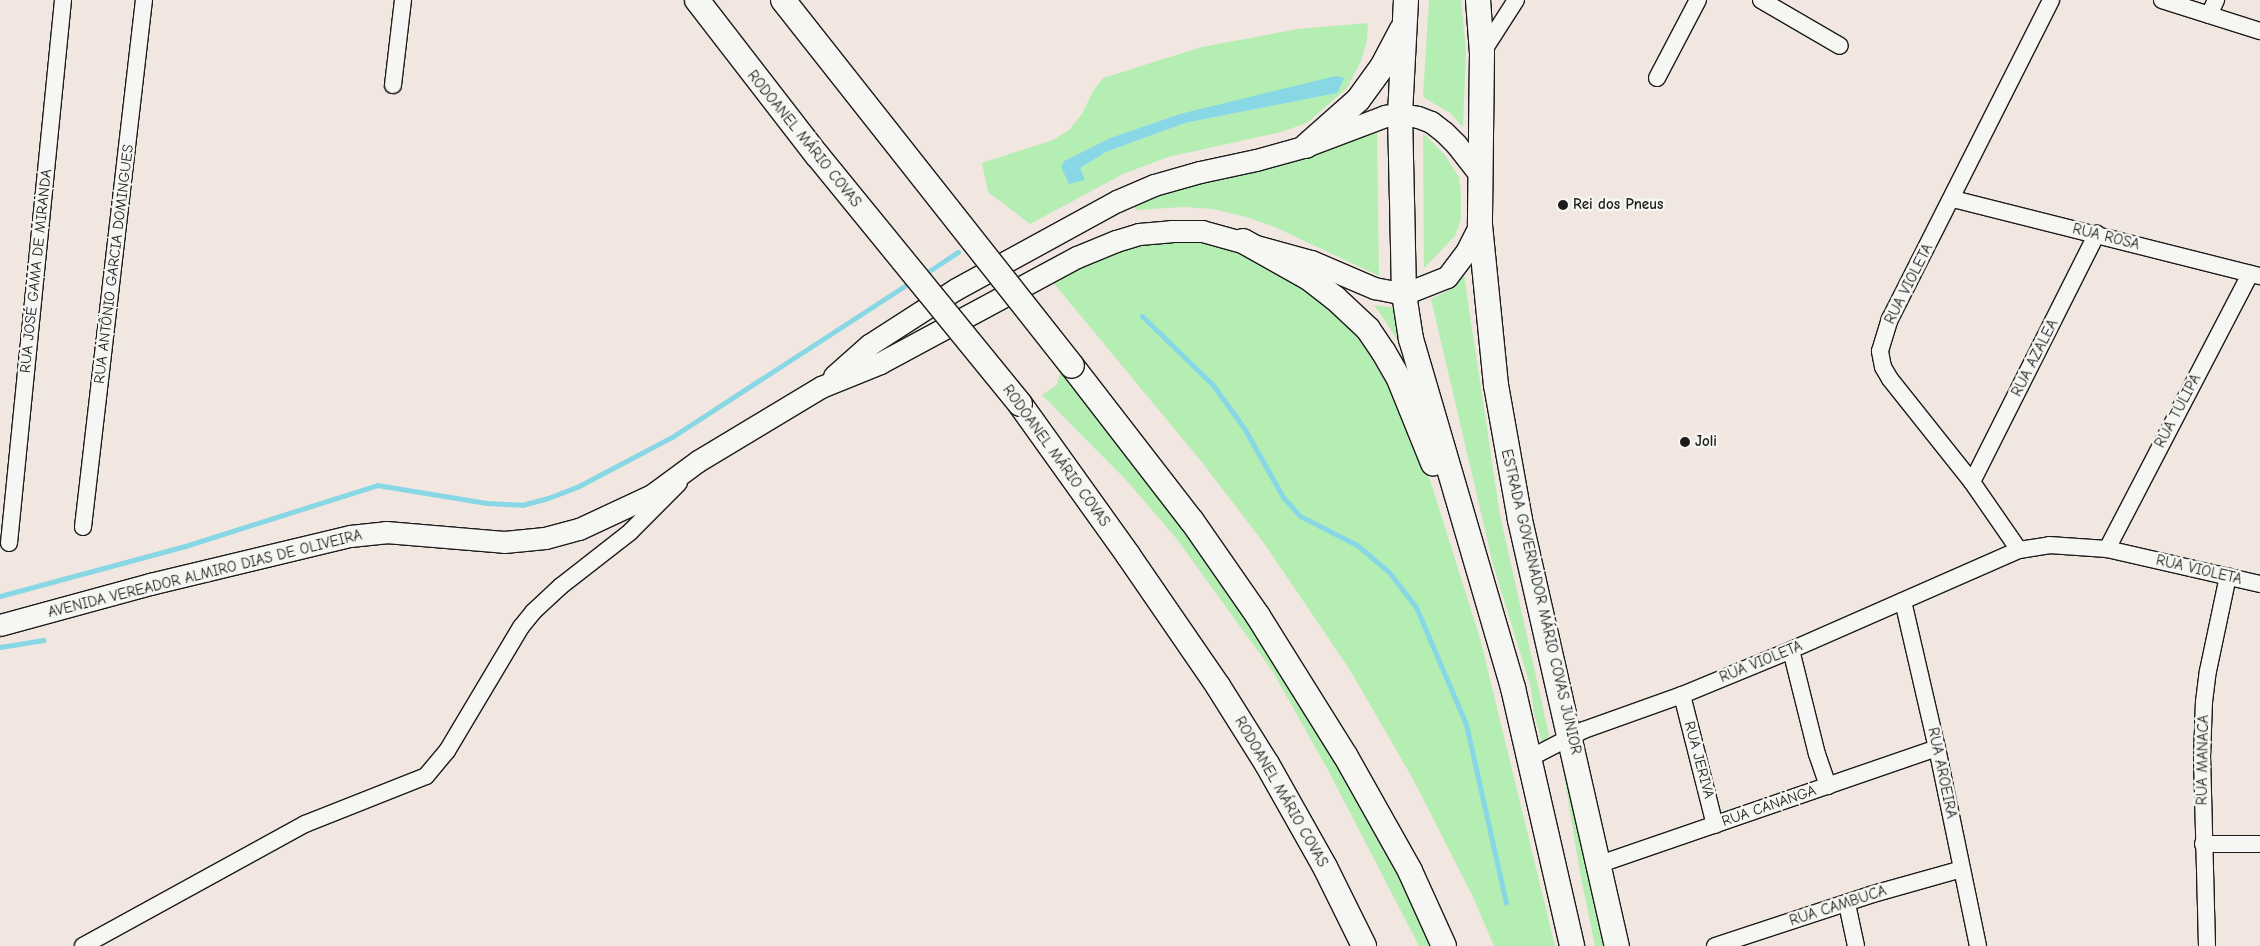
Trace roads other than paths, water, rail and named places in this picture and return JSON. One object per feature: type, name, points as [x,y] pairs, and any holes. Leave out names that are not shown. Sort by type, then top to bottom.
[{"type":"highway","name":"RODOANEL MÁRIO COVAS","points":[[697,0],[816,154],[1020,404],[1128,554],[1218,686],[1267,764],[1325,867],[1364,946]]},
{"type":"highway","points":[[783,0],[1072,366],[1192,522],[1258,616],[1345,755],[1410,872],[1444,946]]},
{"type":"highway","points":[[1406,0],[1400,114],[1404,294],[1411,339],[1513,688],[1572,946]]},
{"type":"highway","name":"ESTRADA GOVERNADOR MÁRIO COVAS JÚNIOR","points":[[1478,0],[1482,53],[1480,225],[1496,386],[1511,472],[1617,946]]},
{"type":"highway","points":[[1306,146],[1358,100],[1370,85],[1405,25]]},
{"type":"highway","points":[[1243,241],[1308,278],[1335,298],[1368,329],[1383,351],[1398,379],[1432,462],[1472,546]]},
{"type":"main road","name":"AVENIDA VEREADOR ALMIRO DIAS DE OLIVEIRA","points":[[0,625],[150,584],[350,536],[386,532],[504,542],[545,538],[579,530],[652,495],[698,461],[820,387],[869,345],[956,289],[1117,201],[1154,185],[1306,146],[1385,116],[1400,114],[1418,117],[1431,122],[1456,144],[1480,175]]},
{"type":"main road","points":[[1404,294],[1447,277],[1467,250],[1480,225]]},
{"type":"main road","name":"AVENIDA VEREADOR ALMIRO DIAS DE OLIVEIRA","points":[[820,387],[880,363],[1077,257],[1116,241],[1155,233],[1202,231],[1243,241],[1311,261],[1385,292],[1404,294]]},
{"type":"street","name":"RUA JOSÉ GAMA DE MIRANDA","points":[[8,543],[63,0]]},
{"type":"street","name":"RUA ANTÔNIO GARCIA DOMINGUES","points":[[83,527],[144,0]]},
{"type":"street","points":[[393,85],[403,0]]},
{"type":"street","points":[[1482,53],[1516,0]]},
{"type":"street","points":[[1657,78],[1698,0]]},
{"type":"street","points":[[1761,0],[1840,46]]},
{"type":"street","name":"RUA VIOLETA","points":[[2019,550],[1972,482],[1890,379],[1883,367],[1880,351],[1890,319],[2051,0]]},
{"type":"street","points":[[2162,0],[2212,7],[2260,31]]},
{"type":"street","name":"RUA ROSA","points":[[1952,199],[2255,275]]},
{"type":"street","name":"RUA AZALEA","points":[[1972,482],[2097,234]]},
{"type":"street","name":"RUA TULIPA","points":[[2107,549],[2255,275]]},
{"type":"street","points":[[83,946],[305,824],[426,776],[447,751],[521,627],[533,612],[561,586],[630,532],[663,501],[698,461]]},
{"type":"street","name":"RUA VIOLETA","points":[[1530,758],[1584,730],[1682,695],[1791,650],[2019,550],[2049,545],[2107,549],[2260,583]]},
{"type":"street","name":"RUA MANACA","points":[[2206,946],[2203,844],[2204,702],[2208,672],[2228,576]]},
{"type":"street","name":"RUA AROEIRA","points":[[1903,601],[1938,748],[1978,946]]},
{"type":"street","points":[[1791,650],[1817,754],[1828,786]]},
{"type":"street","name":"RUA JERIVA","points":[[1682,695],[1715,825]]},
{"type":"street","name":"RUA CANANGA","points":[[1600,864],[1938,748]]},
{"type":"street","points":[[2203,844],[2260,844]]},
{"type":"street","name":"RUA CAMBUCA","points":[[1715,946],[1742,941],[1847,904],[1962,869]]},
{"type":"street","points":[[1847,904],[1856,946]]},
{"type":"water","points":[[1336,76],[1344,78],[1337,93],[1185,123],[1106,152],[1080,168],[1085,180],[1069,184],[1061,167],[1064,161],[1110,138],[1180,114]]},
{"type":"waterway","points":[[923,275],[958,252]]},
{"type":"waterway","points":[[0,596],[182,547],[377,485],[487,503],[522,505],[548,498],[577,487],[672,437],[911,282]]},
{"type":"waterway","points":[[1142,316],[1213,385],[1244,428],[1283,497],[1300,516],[1357,545],[1389,572],[1416,607],[1466,724],[1506,903]]},
{"type":"waterway","points":[[0,647],[43,640]]},
{"type":"place","name":"Rei dos Pneus","points":[[1563,205]]},
{"type":"place","name":"Joli","points":[[1685,442]]}]
